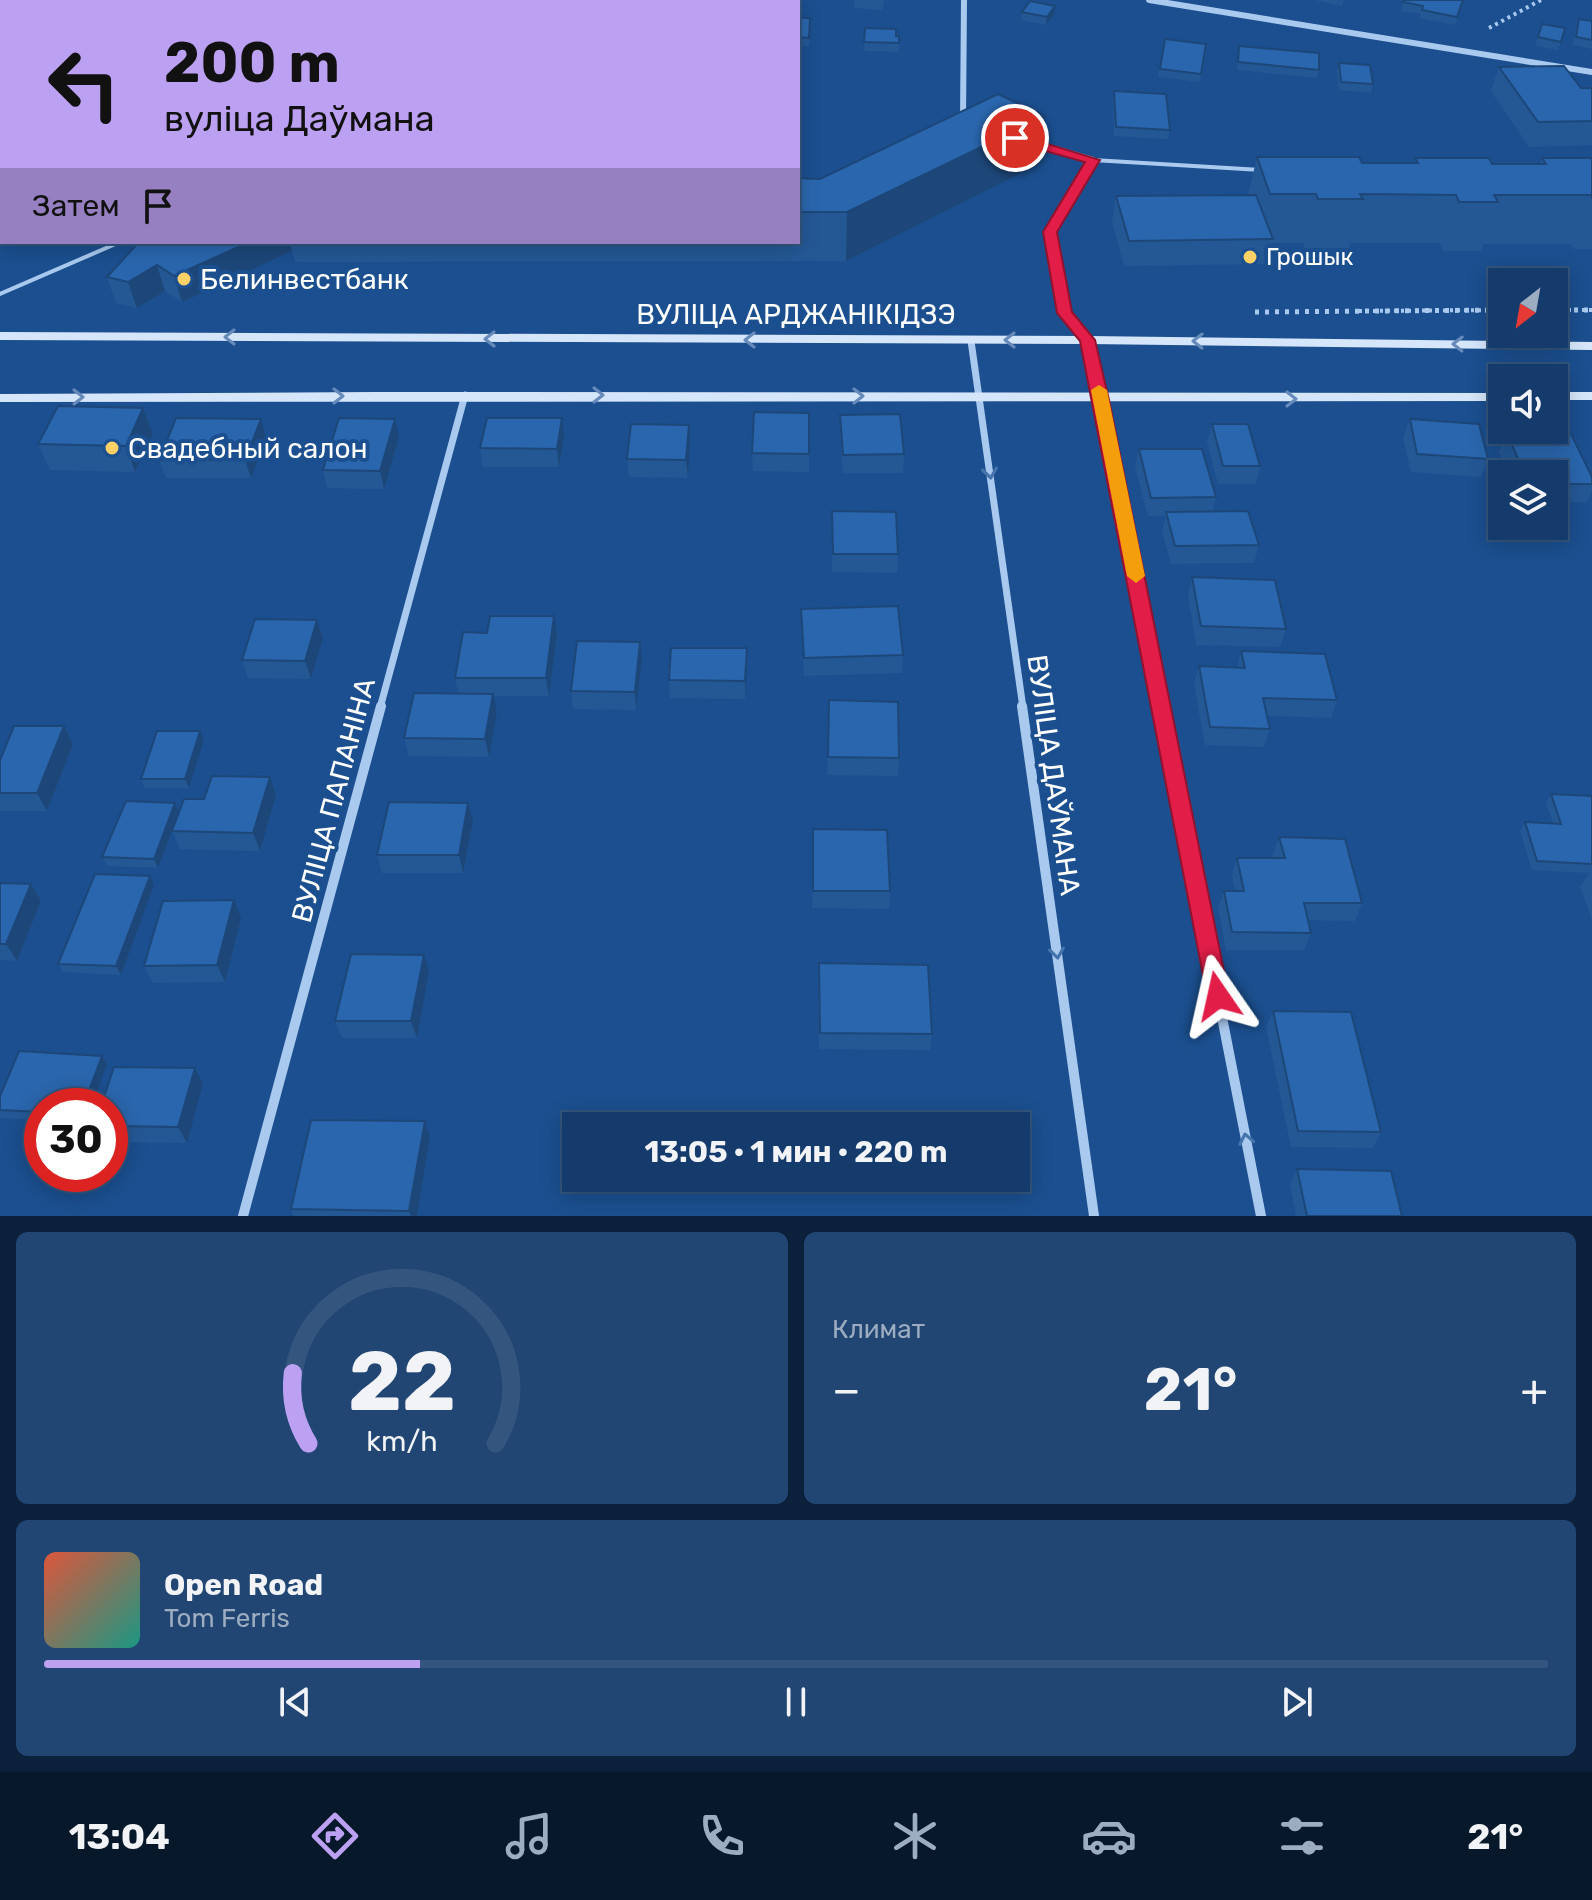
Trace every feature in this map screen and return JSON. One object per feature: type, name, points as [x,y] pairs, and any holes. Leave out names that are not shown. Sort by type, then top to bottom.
[{"type":"main road","name":"ВУЛІЦА АРДЖАНІКІДЗЭ","points":[[0,336],[1088,340],[1592,346]]},
{"type":"main road","points":[[0,398],[465,395],[979,396],[1101,400],[1488,397]]},
{"type":"main road","points":[[1568,396],[1592,396]]},
{"type":"street","points":[[964,0],[963,123],[977,127]]},
{"type":"street","points":[[1149,0],[1592,72]]},
{"type":"street","points":[[1021,139],[1093,160],[1050,232],[1064,313],[1088,340],[1101,400],[1261,1216]]},
{"type":"street","name":"ВУЛІЦА ДАЎМАНА","points":[[971,341],[1094,1216]]},
{"type":"street","name":"ВУЛІЦА ПАПАНІНА","points":[[243,1216],[465,395]]},
{"type":"lane","points":[[1093,160],[1263,170]]},
{"type":"lane","points":[[0,294],[115,244]]},
{"type":"path","points":[[1462,51],[1498,21],[1541,0]]},
{"type":"path","points":[[1252,312],[1488,310]]},
{"type":"path","points":[[1568,310],[1592,310]]},
{"type":"building","points":[[1404,0],[1463,0],[1457,17],[1422,10],[1423,6]]},
{"type":"building","points":[[1030,1],[1055,6],[1047,17],[1022,12]]},
{"type":"building","points":[[800,18],[810,18],[809,38],[800,37]]},
{"type":"building","points":[[1579,19],[1592,21],[1592,40],[1576,37]]},
{"type":"building","points":[[1542,24],[1565,28],[1561,42],[1538,37]]},
{"type":"building","points":[[865,28],[896,29],[899,43],[864,42]]},
{"type":"building","points":[[1165,39],[1206,44],[1201,74],[1160,69]]},
{"type":"building","points":[[1239,46],[1319,53],[1319,70],[1238,62]]},
{"type":"building","points":[[1339,63],[1370,65],[1373,84],[1341,82]]},
{"type":"building","points":[[1564,66],[1581,88],[1592,88],[1592,121],[1538,122],[1499,67]]},
{"type":"building","points":[[1114,91],[1166,94],[1170,130],[1116,127]]},
{"type":"building","points":[[998,94],[1045,116],[847,212],[800,212],[800,178],[820,179]]},
{"type":"building","points":[[1257,157],[1359,157],[1362,163],[1418,163],[1415,158],[1489,158],[1492,164],[1546,164],[1542,158],[1592,158],[1592,198],[1590,195],[1494,195],[1498,202],[1459,202],[1456,195],[1360,194],[1363,199],[1318,199],[1316,194],[1270,194]]},
{"type":"building","points":[[1256,195],[1273,239],[1129,241],[1116,196]]},
{"type":"building","points":[[137,244],[245,244],[174,276],[157,265],[128,282],[107,277]]},
{"type":"building","points":[[58,406],[143,408],[126,446],[38,444]]},
{"type":"building","points":[[754,412],[809,413],[809,454],[752,453]]},
{"type":"building","points":[[900,414],[904,454],[843,455],[840,415]]},
{"type":"building","points":[[176,418],[261,419],[245,460],[159,460]]},
{"type":"building","points":[[339,418],[395,419],[380,471],[323,470]]},
{"type":"building","points":[[487,418],[562,418],[557,449],[480,448]]},
{"type":"building","points":[[1410,419],[1479,424],[1488,459],[1417,454]]},
{"type":"building","points":[[631,424],[689,425],[686,460],[627,459]]},
{"type":"building","points":[[1212,424],[1248,424],[1260,466],[1223,466]]},
{"type":"building","points":[[1568,434],[1571,434],[1592,477],[1592,484],[1568,484],[1568,460],[1519,460],[1512,444],[1568,444]]},
{"type":"building","points":[[1139,449],[1202,449],[1216,497],[1151,498]]},
{"type":"building","points":[[832,511],[896,512],[898,554],[833,554]]},
{"type":"building","points":[[1248,511],[1259,545],[1175,546],[1166,512]]},
{"type":"building","points":[[1192,577],[1275,580],[1286,629],[1201,626]]},
{"type":"building","points":[[898,606],[903,655],[804,658],[801,609]]},
{"type":"building","points":[[490,616],[554,616],[546,678],[455,678],[463,632],[487,633]]},
{"type":"building","points":[[255,619],[317,620],[305,661],[242,660]]},
{"type":"building","points":[[577,641],[640,642],[635,692],[571,691]]},
{"type":"building","points":[[671,648],[747,648],[745,681],[669,680]]},
{"type":"building","points":[[1241,651],[1325,654],[1337,700],[1263,698],[1270,729],[1210,727],[1199,666],[1245,668]]},
{"type":"building","points":[[414,693],[493,694],[485,739],[404,738]]},
{"type":"building","points":[[829,700],[898,702],[899,758],[828,757]]},
{"type":"building","points":[[14,726],[64,726],[37,793],[0,793],[0,760]]},
{"type":"building","points":[[157,731],[200,731],[185,779],[141,779]]},
{"type":"building","points":[[212,776],[270,777],[253,833],[172,831],[184,799],[204,799]]},
{"type":"building","points":[[1551,794],[1592,796],[1592,864],[1537,861],[1525,822],[1561,824]]},
{"type":"building","points":[[126,801],[175,803],[154,859],[102,857]]},
{"type":"building","points":[[389,802],[468,803],[459,855],[377,855]]},
{"type":"building","points":[[813,829],[887,830],[890,891],[813,891]]},
{"type":"building","points":[[1279,837],[1345,839],[1362,903],[1304,903],[1311,933],[1232,932],[1224,891],[1244,891],[1237,858],[1285,858]]},
{"type":"building","points":[[95,874],[150,876],[116,966],[58,964]]},
{"type":"building","points":[[0,883],[31,884],[6,944],[0,944]]},
{"type":"building","points":[[234,900],[217,965],[144,966],[163,901]]},
{"type":"building","points":[[351,954],[424,955],[411,1021],[335,1021]]},
{"type":"building","points":[[819,963],[928,965],[932,1034],[820,1033]]},
{"type":"building","points":[[1273,1011],[1351,1012],[1381,1132],[1298,1131]]},
{"type":"building","points":[[19,1051],[102,1056],[90,1088],[24,1088],[24,1111],[0,1110],[0,1096]]},
{"type":"building","points":[[114,1067],[195,1068],[178,1127],[128,1126],[128,1088],[107,1088]]},
{"type":"building","points":[[311,1120],[425,1121],[409,1211],[291,1209]]},
{"type":"building","points":[[1297,1169],[1391,1171],[1402,1216],[1307,1216]]},
{"type":"slow traffic","points":[[1099,390],[1136,576]]},
{"type":"place","name":"Грошык","points":[[1250,257]]},
{"type":"place","name":"Белинвестбанк","points":[[184,279]]},
{"type":"place","name":"Свадебный салон","points":[[112,448]]},
{"type":"route","points":[[1015,138],[1093,160],[1050,232],[1064,313],[1088,340],[1218,996]]}]
